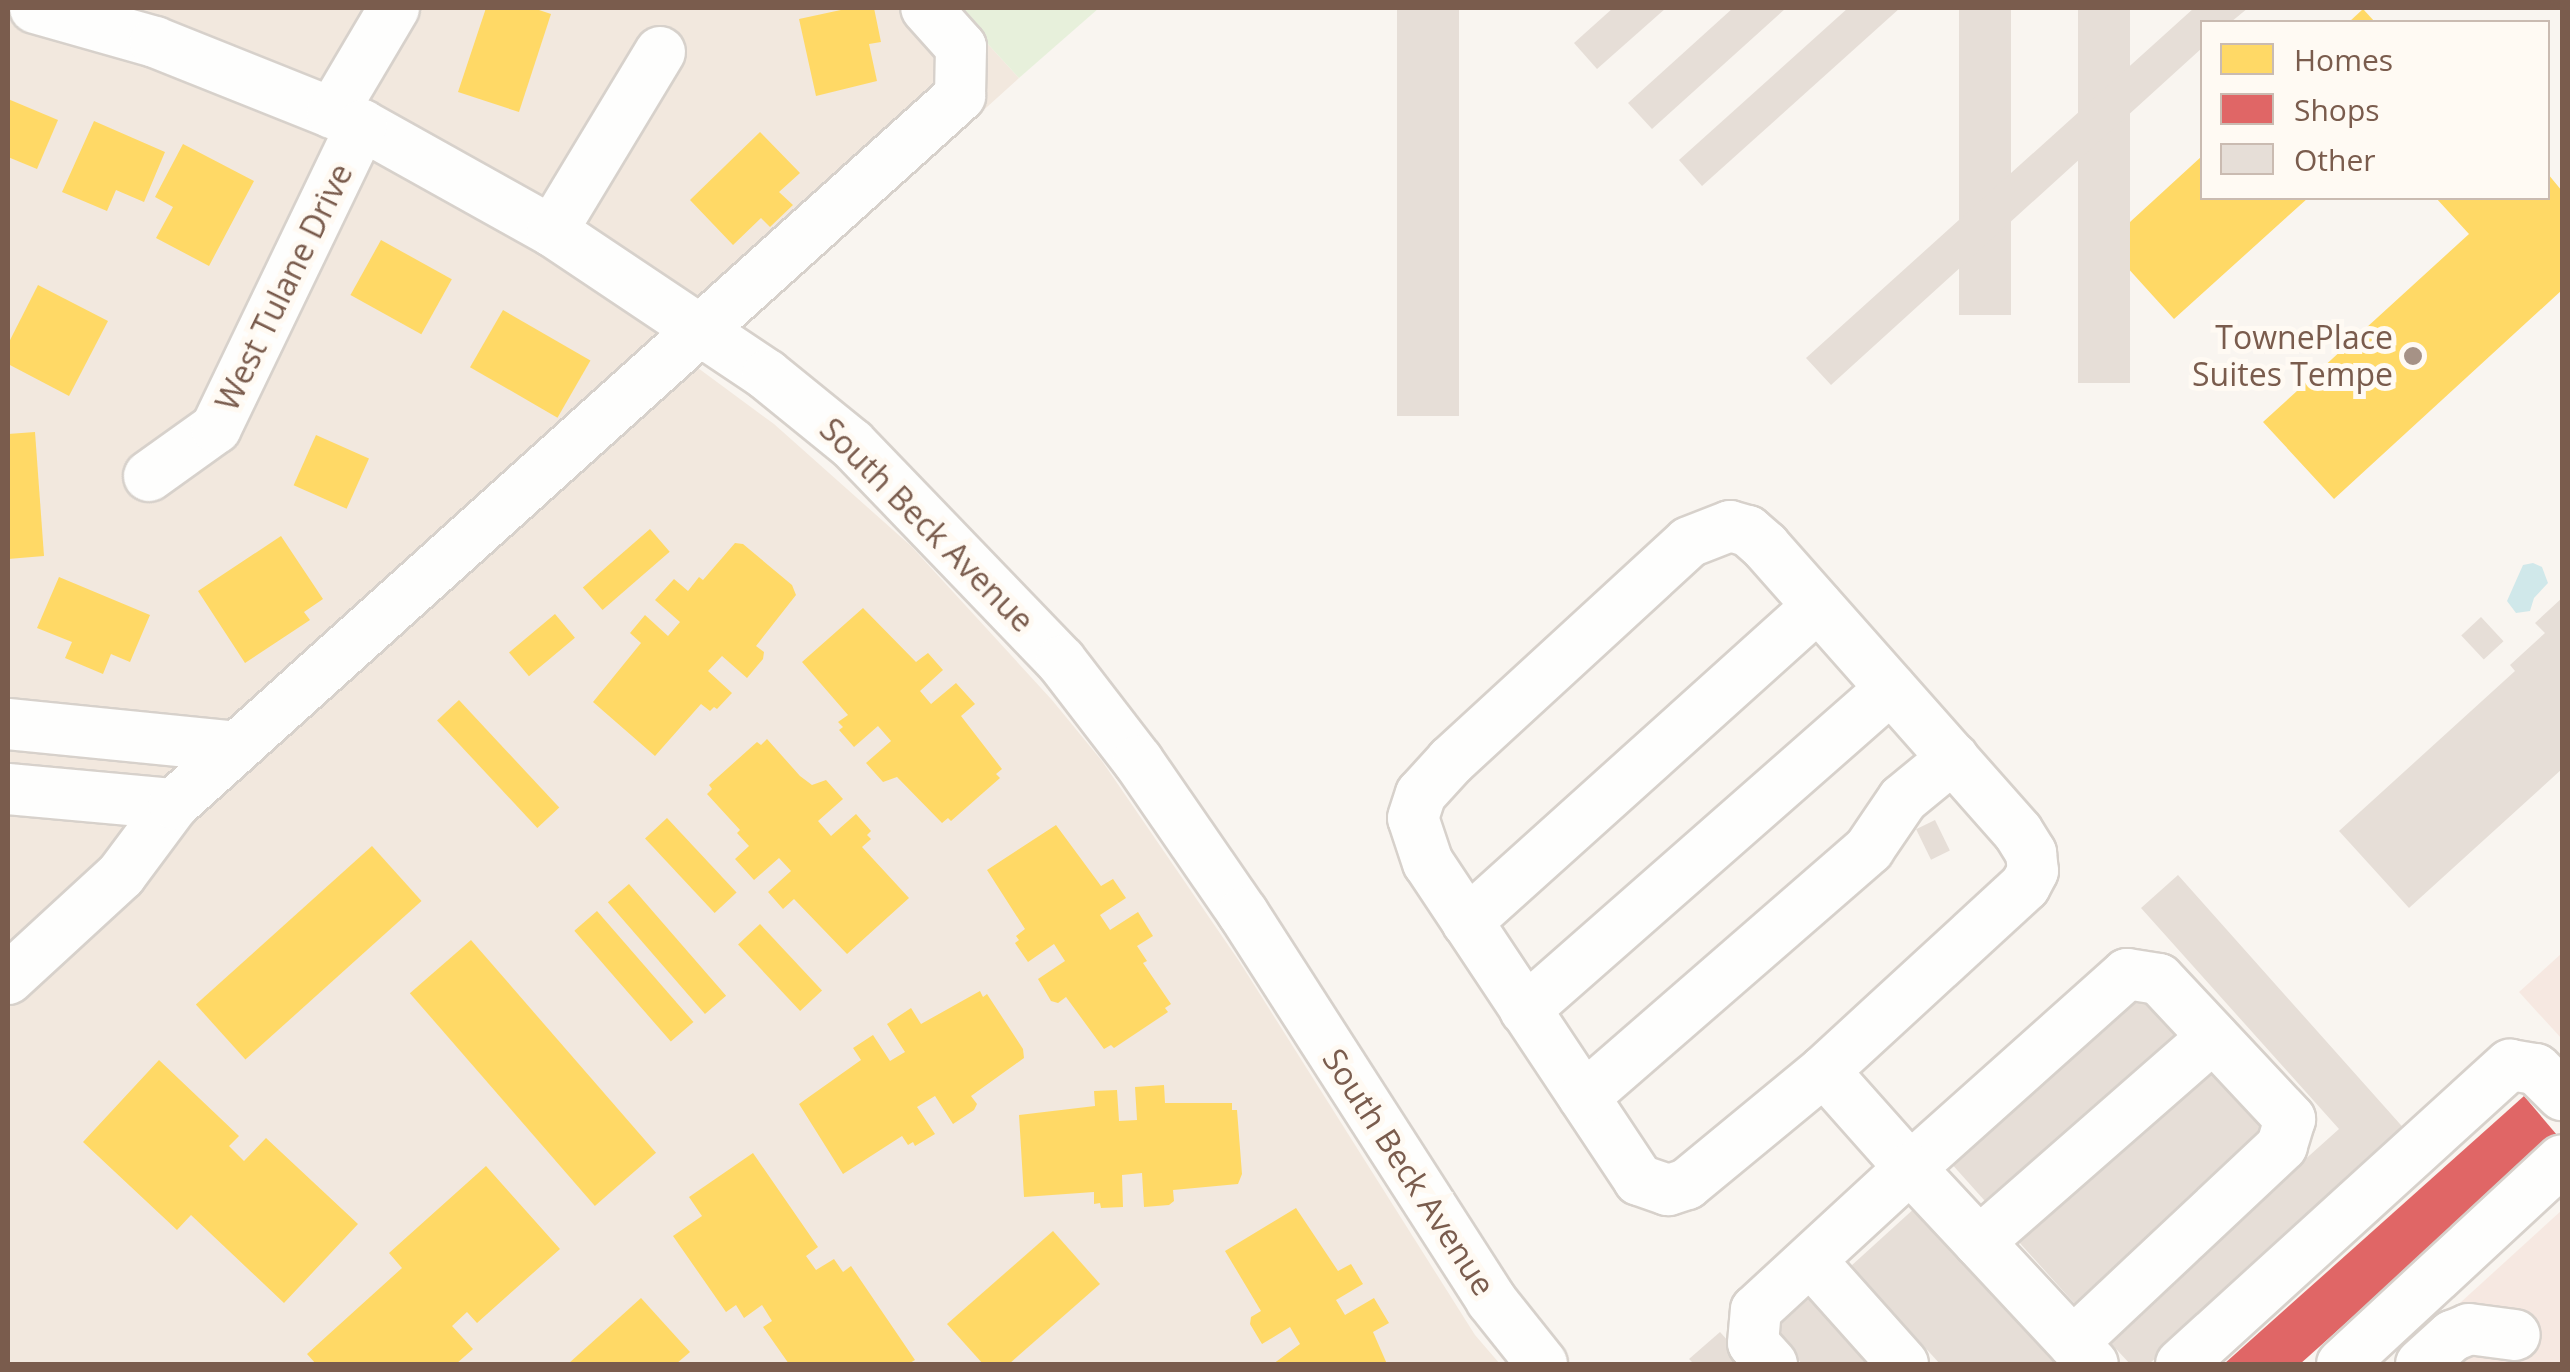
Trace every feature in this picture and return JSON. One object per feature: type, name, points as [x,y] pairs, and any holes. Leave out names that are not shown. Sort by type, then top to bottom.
[{"type":"street","name":"South Beck Avenue","points":[[36,8],[161,25],[347,119],[552,232],[704,331],[852,444],[942,532],[1061,661],[1206,859],[1491,1300],[1542,1364]]},
{"type":"street","name":"West Tulane Drive","points":[[148,476],[216,428],[394,8]]},
{"type":"street","points":[[8,979],[121,875],[174,804],[704,331],[960,96],[961,47],[926,8]]},
{"type":"street","points":[[552,232],[660,52]]},
{"type":"street","points":[[1730,526],[1748,531],[1818,606],[2018,832],[2031,853],[2033,871],[2025,886],[1824,1071],[1687,1184],[1668,1190],[1639,1180],[1428,863],[1413,818],[1421,794],[1689,542],[1715,528],[1730,526]]},
{"type":"street","points":[[1467,922],[1818,606]]},
{"type":"street","points":[[1525,1010],[1891,689]]},
{"type":"street","points":[[8,724],[237,747]]},
{"type":"street","points":[[1584,1098],[1868,850],[1903,798],[1953,758]]},
{"type":"street","points":[[8,790],[174,804]]},
{"type":"street","points":[[1772,1364],[1753,1344],[1756,1310],[1910,1168],[2127,974],[2158,978],[2290,1119],[2282,1146],[2083,1353],[1910,1168],[1824,1071]]},
{"type":"street","points":[[1979,1242],[2212,1037]]},
{"type":"street","points":[[2181,1364],[2510,1065],[2536,1069],[2562,1095]]},
{"type":"street","points":[[2342,1364],[2562,1160]]},
{"type":"street","points":[[1811,1261],[1903,1364]]},
{"type":"street","points":[[2421,1364],[2452,1336],[2469,1329],[2515,1335]]},
{"type":"shaded area","points":[[8,8],[955,8],[1019,78],[698,368],[774,424],[911,546],[1052,700],[1102,761],[1239,961],[1475,1335],[1500,1364],[8,1364]]},
{"type":"shaded area","points":[[2562,953],[2562,1039],[2519,992]]},
{"type":"shaded area","points":[[2562,1210],[2562,1364],[2393,1364]]},
{"type":"green space","points":[[955,8],[1099,8],[1019,78]]},
{"type":"water","points":[[2533,563],[2542,567],[2548,583],[2534,598],[2530,611],[2516,613],[2507,601],[2523,565]]},
{"type":"building: Homes","points":[[486,8],[533,8],[551,14],[519,112],[458,92]]},
{"type":"building: Homes","points":[[850,8],[874,8],[881,42],[869,44],[877,81],[816,96],[799,19]]},
{"type":"building: Homes","points":[[2363,9],[2373,20],[2351,20]]},
{"type":"building: Homes","points":[[8,99],[58,120],[37,169],[8,157]]},
{"type":"building: Homes","points":[[94,121],[165,152],[144,202],[116,190],[107,211],[62,192]]},
{"type":"building: Homes","points":[[760,132],[800,173],[779,192],[793,205],[770,227],[761,218],[733,245],[690,200]]},
{"type":"building: Homes","points":[[183,144],[254,181],[209,266],[156,238],[173,207],[155,197]]},
{"type":"building: Homes","name":"TownePlace Suites Tempe","points":[[2200,158],[2200,200],[2306,200],[2174,319],[2106,244]]},
{"type":"building: Homes","name":"TownePlace Suites Tempe","points":[[2550,176],[2562,191],[2562,290],[2334,499],[2263,422],[2469,234],[2438,200],[2550,200]]},
{"type":"building: Homes","points":[[381,240],[452,279],[421,334],[350,295]]},
{"type":"building: Homes","points":[[38,285],[108,321],[69,396],[8,364],[8,344]]},
{"type":"building: Homes","points":[[503,310],[590,360],[557,418],[470,367]]},
{"type":"building: Homes","points":[[35,432],[44,556],[8,559],[8,434]]},
{"type":"building: Homes","points":[[316,435],[369,459],[347,509],[294,485]]},
{"type":"building: Homes","points":[[650,529],[670,552],[603,610],[583,587]]},
{"type":"building: Homes","points":[[281,536],[323,599],[304,612],[310,620],[245,663],[198,591]]},
{"type":"building: Homes","points":[[735,543],[743,544],[792,585],[796,595],[756,646],[764,652],[763,659],[747,678],[722,656],[708,671],[732,693],[717,709],[710,711],[701,704],[655,756],[593,702],[641,643],[630,633],[645,615],[668,636],[680,622],[655,600],[674,579],[688,591],[699,577],[703,580]]},
{"type":"building: Homes","points":[[59,577],[150,615],[130,662],[111,654],[103,674],[65,658],[72,642],[37,628]]},
{"type":"building: Homes","points":[[863,608],[916,662],[928,653],[943,670],[920,691],[931,704],[956,683],[975,704],[961,716],[1002,769],[996,774],[1000,778],[951,821],[948,818],[942,823],[897,777],[883,782],[866,763],[891,741],[878,726],[854,747],[839,730],[843,727],[838,722],[848,715],[802,662]]},
{"type":"building: Homes","points":[[555,614],[575,638],[529,676],[509,653]]},
{"type":"building: Homes","points":[[459,700],[559,808],[537,828],[437,720]]},
{"type":"building: Homes","points":[[767,739],[800,776],[812,785],[826,780],[843,799],[818,821],[831,836],[856,814],[871,831],[867,835],[871,839],[862,847],[909,898],[847,954],[794,899],[783,909],[768,892],[791,871],[779,858],[754,880],[735,859],[749,846],[737,833],[740,830],[707,794],[712,789],[709,785],[757,742],[761,745]]},
{"type":"building: Homes","points":[[667,818],[737,893],[715,913],[645,838]]},
{"type":"building: Homes","points":[[1056,825],[1101,886],[1113,879],[1126,898],[1100,915],[1110,930],[1138,912],[1153,936],[1137,946],[1147,961],[1143,963],[1171,1004],[1165,1008],[1168,1012],[1114,1048],[1111,1045],[1104,1049],[1066,997],[1058,1003],[1051,1001],[1038,979],[1065,961],[1054,944],[1028,962],[1015,943],[1019,940],[1016,936],[1025,929],[987,870]]},
{"type":"building: Homes","points":[[372,846],[422,901],[245,1060],[196,1005]]},
{"type":"building: Homes","points":[[629,884],[726,996],[705,1014],[608,902]]},
{"type":"building: Homes","points":[[597,911],[693,1022],[671,1042],[574,931]]},
{"type":"building: Homes","points":[[760,924],[822,991],[800,1011],[738,944]]},
{"type":"building: Homes","points":[[471,940],[656,1153],[595,1206],[410,993]]},
{"type":"building: Homes","points":[[980,991],[983,997],[987,994],[1023,1049],[1024,1058],[971,1096],[977,1104],[974,1110],[953,1124],[935,1096],[917,1107],[935,1134],[915,1146],[913,1142],[908,1145],[902,1136],[843,1174],[799,1104],[861,1060],[853,1048],[873,1035],[890,1061],[905,1052],[887,1024],[911,1008],[921,1024]]},
{"type":"building: Homes","points":[[159,1060],[239,1136],[229,1146],[244,1161],[266,1138],[358,1224],[284,1303],[191,1215],[177,1230],[83,1142]]},
{"type":"building: Homes","points":[[1164,1085],[1165,1103],[1232,1103],[1232,1110],[1237,1110],[1242,1174],[1238,1184],[1173,1190],[1174,1201],[1169,1205],[1144,1207],[1142,1173],[1122,1175],[1123,1207],[1101,1208],[1100,1203],[1094,1204],[1094,1192],[1024,1197],[1019,1115],[1095,1106],[1094,1091],[1117,1090],[1119,1121],[1137,1120],[1135,1087]]},
{"type":"building: Homes","points":[[753,1153],[818,1247],[806,1256],[816,1270],[834,1259],[843,1272],[851,1266],[915,1360],[908,1364],[789,1364],[763,1327],[772,1321],[762,1305],[744,1318],[736,1305],[726,1312],[673,1236],[702,1216],[689,1197]]},
{"type":"building: Homes","points":[[486,1166],[560,1249],[477,1323],[467,1312],[452,1326],[473,1349],[456,1364],[316,1364],[307,1354],[402,1268],[389,1253]]},
{"type":"building: Homes","points":[[1296,1208],[1338,1271],[1351,1264],[1363,1284],[1336,1300],[1345,1315],[1374,1298],[1389,1323],[1373,1332],[1387,1364],[1273,1364],[1300,1344],[1290,1327],[1262,1344],[1250,1324],[1251,1317],[1261,1311],[1225,1251]]},
{"type":"building: Homes","points":[[1053,1231],[1100,1284],[1009,1364],[983,1364],[947,1324]]},
{"type":"building: Homes","points":[[641,1298],[690,1352],[676,1364],[568,1364]]},
{"type":"building: Shops","points":[[2524,1096],[2557,1135],[2300,1364],[2224,1364]]},
{"type":"building: Other","points":[[1397,8],[1459,8],[1459,416],[1397,416]]},
{"type":"building: Other","points":[[1613,8],[1666,8],[1597,69],[1574,43]]},
{"type":"building: Other","points":[[1733,8],[1786,8],[1652,129],[1628,103]]},
{"type":"building: Other","points":[[1848,8],[1900,8],[1702,186],[1679,160]]},
{"type":"building: Other","points":[[1959,8],[2011,8],[2011,315],[1959,315]]},
{"type":"building: Other","points":[[2078,8],[2130,8],[2130,383],[2078,383]]},
{"type":"building: Other","points":[[2194,8],[2248,8],[2233,20],[2200,20],[2200,50],[1831,385],[1806,358]]},
{"type":"building: Other","points":[[2562,598],[2562,769],[2409,908],[2339,831],[2515,671],[2510,665],[2545,633],[2535,623]]},
{"type":"building: Other","points":[[2481,617],[2504,641],[2484,660],[2461,635]]},
{"type":"building: Other","points":[[1935,820],[1950,851],[1931,860],[1916,829]]},
{"type":"building: Other","points":[[2178,875],[2408,1133],[2149,1364],[2130,1364],[2106,1338],[2339,1129],[2141,908]]},
{"type":"building: Other","points":[[2144,986],[2185,1031],[1990,1207],[1949,1161]]},
{"type":"building: Other","points":[[2214,1064],[2272,1129],[2076,1305],[2018,1241]]},
{"type":"building: Other","points":[[1917,1206],[2059,1364],[1940,1364],[1851,1266]]},
{"type":"building: Other","points":[[1812,1296],[1874,1364],[1802,1364],[1773,1331]]},
{"type":"building: Other","points":[[1720,1332],[1749,1364],[1694,1364],[1689,1359]]},
{"type":"place","name":"TownePlace Suites Tempe","points":[[2413,356]]}]
